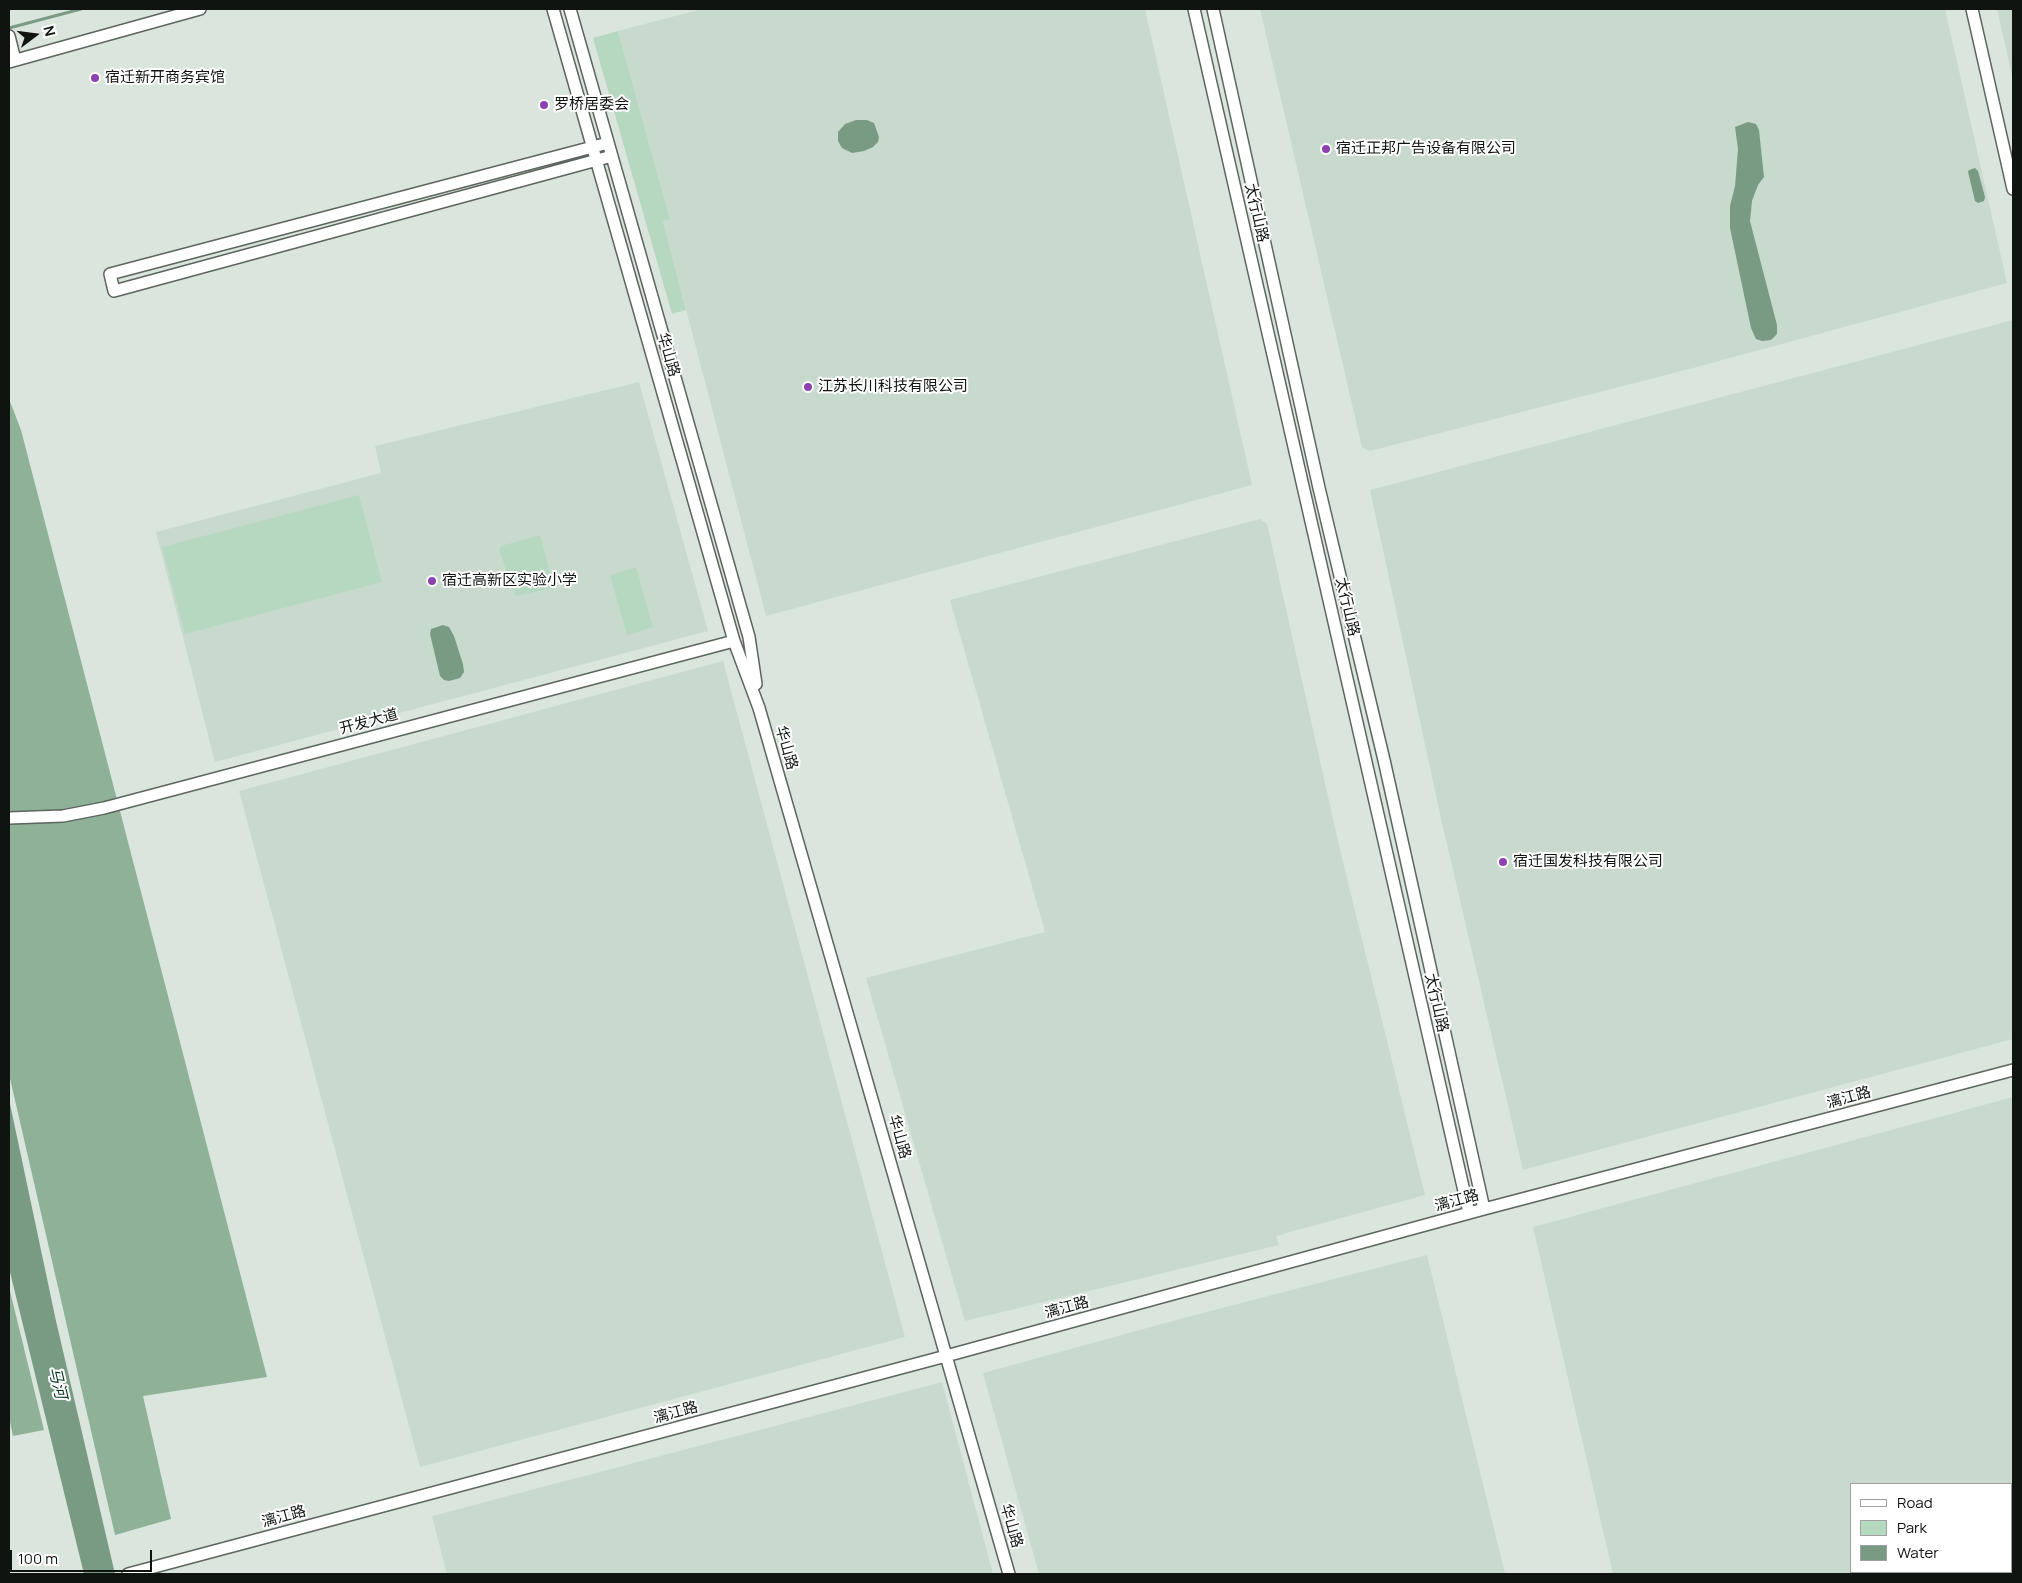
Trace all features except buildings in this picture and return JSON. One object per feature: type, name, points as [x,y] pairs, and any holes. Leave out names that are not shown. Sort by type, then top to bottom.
[{"type":"street","points":[[9,36],[12,61],[200,9]]},
{"type":"street","name":"华山路","points":[[553,9],[734,641],[759,708],[1009,1574]]},
{"type":"street","name":"华山路","points":[[570,9],[749,637],[759,708]]},
{"type":"street","name":"太行山路","points":[[1194,9],[1468,1213]]},
{"type":"street","name":"太行山路","points":[[1213,9],[1484,1209]]},
{"type":"street","points":[[1972,9],[2013,189]]},
{"type":"street","points":[[608,143],[110,274],[114,290],[612,156]]},
{"type":"street","name":"开发大道","points":[[9,818],[63,816],[104,808],[734,641]]},
{"type":"street","name":"漓江路","points":[[133,1573],[946,1356],[1468,1213],[2013,1070]]},
{"type":"shaded area","points":[[702,9],[1145,9],[1252,485],[766,616],[663,221],[670,219],[618,31]]},
{"type":"shaded area","points":[[1260,9],[1945,9],[2007,283],[1693,368],[1370,451],[1362,447]]},
{"type":"shaded area","points":[[1997,9],[2013,9],[2013,80]]},
{"type":"shaded area","points":[[2013,320],[2013,1039],[1523,1170],[1442,823],[1370,490]]},
{"type":"shaded area","name":"宿迁高新区实验小学","points":[[639,382],[708,631],[215,762],[156,532],[381,473],[375,446]]},
{"type":"shaded area","points":[[9,399],[21,430],[267,1377],[143,1396],[171,1519],[115,1535],[9,1074]]},
{"type":"shaded area","points":[[1260,519],[1267,524],[1340,850],[1425,1195],[1276,1236],[1279,1245],[965,1321],[866,978],[1045,932],[950,600]]},
{"type":"shaded area","points":[[723,661],[905,1337],[420,1467],[239,791]]},
{"type":"shaded area","points":[[2013,1097],[2013,1574],[1613,1574],[1533,1227]]},
{"type":"shaded area","points":[[1427,1255],[1505,1574],[1039,1574],[983,1373],[1191,1316]]},
{"type":"shaded area","points":[[9,1287],[44,1430],[13,1436],[9,1417]]},
{"type":"shaded area","points":[[942,1382],[993,1574],[447,1574],[432,1516]]},
{"type":"green space","points":[[618,31],[670,219],[663,221],[686,310],[672,314],[593,38]]},
{"type":"green space","points":[[359,495],[382,582],[185,634],[162,547]]},
{"type":"green space","points":[[540,535],[554,588],[516,596],[499,550],[501,546]]},
{"type":"green space","points":[[636,567],[653,627],[627,635],[610,575]]},
{"type":"water","points":[[856,120],[867,120],[874,123],[879,137],[878,142],[873,147],[852,153],[842,148],[838,141],[838,132],[845,124]]},
{"type":"water","points":[[1748,122],[1756,124],[1759,130],[1764,177],[1758,185],[1752,201],[1750,221],[1777,325],[1777,334],[1771,340],[1762,341],[1756,339],[1751,328],[1730,228],[1730,206],[1735,186],[1738,149],[1735,127]]},
{"type":"water","points":[[1975,168],[1978,171],[1985,197],[1984,201],[1978,203],[1975,201],[1968,172]]},
{"type":"water","points":[[443,625],[449,627],[454,636],[464,672],[460,678],[449,681],[444,680],[440,676],[430,634],[431,629]]},
{"type":"water","name":"马河","points":[[9,1099],[56,1321],[115,1574],[84,1574],[9,1268]]},
{"type":"waterway","points":[[9,28],[81,9]]},
{"type":"place","name":"宿迁新开商务宾馆","points":[[95,78]]},
{"type":"place","name":"罗桥居委会","points":[[544,105]]},
{"type":"place","name":"宿迁正邦广告设备有限公司","points":[[1326,149]]},
{"type":"place","name":"江苏长川科技有限公司","points":[[808,387]]},
{"type":"place","name":"宿迁高新区实验小学","points":[[432,581]]},
{"type":"place","name":"宿迁国发科技有限公司","points":[[1503,862]]}]
